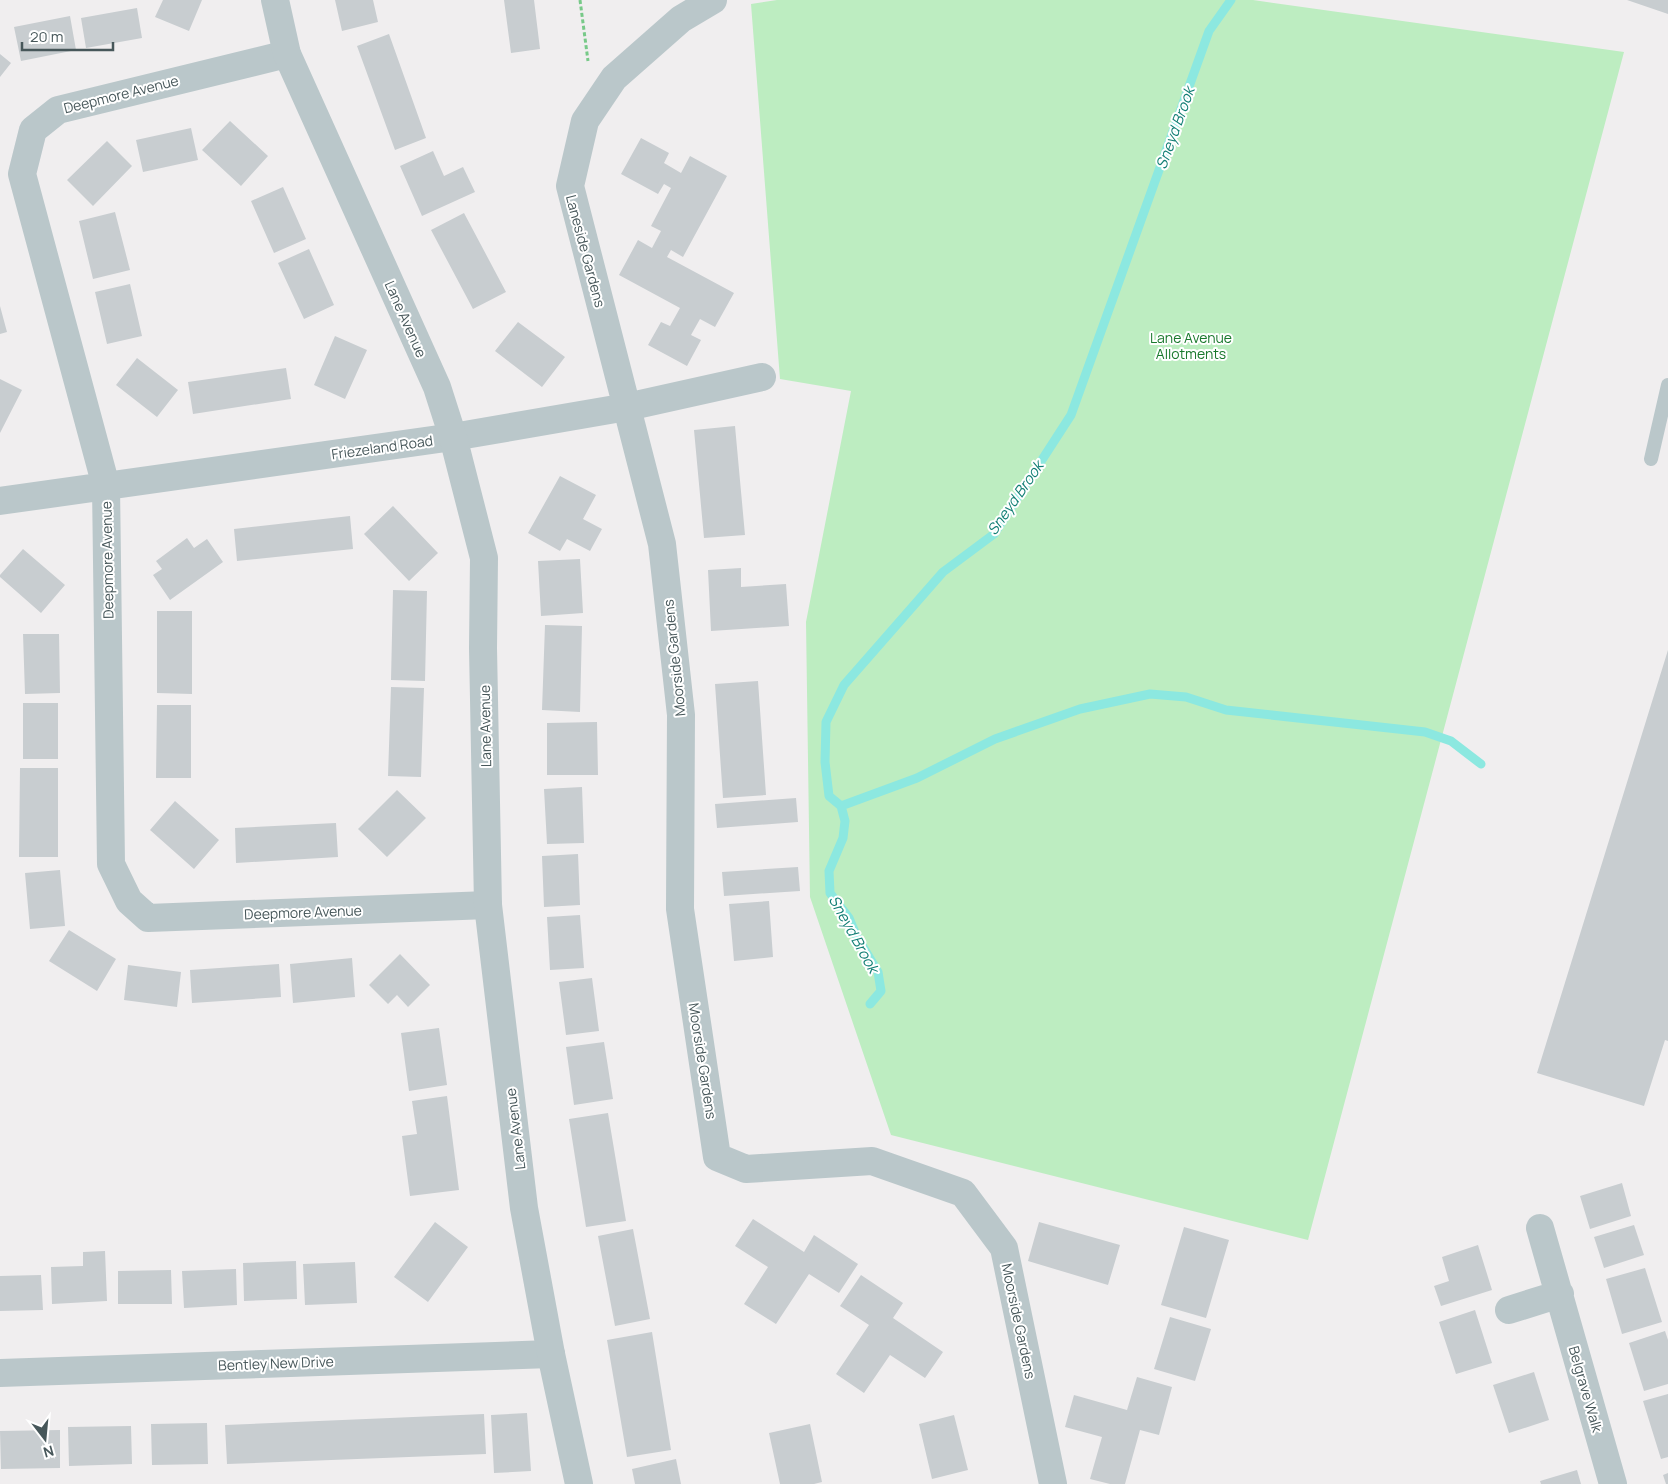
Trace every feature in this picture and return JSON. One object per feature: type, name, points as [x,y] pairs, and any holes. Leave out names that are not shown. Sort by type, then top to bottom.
[{"type":"street","name":"Lane Avenue","points":[[275,0],[287,54],[438,387],[484,558],[483,648],[488,905],[524,1208],[551,1354],[579,1484]]},
{"type":"street","name":"Laneside Gardens","points":[[627,407],[570,186],[585,121],[614,78],[681,19],[713,0]]},
{"type":"street","name":"Deepmore Avenue","points":[[287,54],[58,110],[33,130],[22,174],[106,486],[111,864],[130,901],[148,918],[488,905]]},
{"type":"street","name":"Friezeland Road","points":[[0,501],[453,437],[627,407],[762,377]]},
{"type":"street","name":"Moorside Gardens","points":[[627,407],[662,544],[681,715],[680,909],[717,1157],[746,1169],[872,1161],[963,1193],[1004,1248],[1053,1484]]},
{"type":"street","name":"Belgrave Walk","points":[[1540,1228],[1613,1484]]},
{"type":"street","points":[[1509,1310],[1560,1294]]},
{"type":"street","name":"Bentley New Drive","points":[[0,1373],[551,1354]]},
{"type":"lane","points":[[1651,459],[1668,385]]},
{"type":"path","points":[[580,0],[595,106]]},
{"type":"green space","name":"Lane Avenue Allotments","points":[[777,0],[1253,0],[1624,52],[1308,1240],[891,1135],[810,897],[806,622],[851,391],[780,379],[751,4]]},
{"type":"building","points":[[163,0],[202,0],[189,31],[155,17]]},
{"type":"building","points":[[335,0],[373,0],[378,22],[342,31]]},
{"type":"building","points":[[504,0],[534,0],[540,49],[511,53]]},
{"type":"building","points":[[1627,0],[1668,0],[1668,14]]},
{"type":"building","points":[[137,8],[142,38],[86,48],[81,18]]},
{"type":"building","points":[[70,16],[76,50],[21,61],[14,27]]},
{"type":"building","points":[[389,34],[426,138],[395,150],[357,46]]},
{"type":"building","points":[[0,54],[11,63],[0,77]]},
{"type":"building","points":[[230,121],[268,156],[241,186],[202,150]]},
{"type":"building","points":[[191,128],[198,160],[143,172],[136,140]]},
{"type":"building","points":[[641,138],[669,153],[664,163],[681,173],[690,156],[727,176],[683,257],[671,250],[667,257],[734,293],[715,327],[700,319],[691,335],[701,340],[687,366],[648,345],[661,322],[670,326],[680,308],[619,275],[638,240],[652,248],[661,231],[651,226],[671,188],[664,184],[658,194],[621,174]]},
{"type":"building","points":[[107,141],[132,166],[93,206],[67,180]]},
{"type":"building","points":[[433,151],[444,176],[463,167],[475,192],[422,216],[400,166]]},
{"type":"building","points":[[283,187],[306,239],[274,253],[251,201]]},
{"type":"building","points":[[115,212],[130,270],[93,279],[79,221]]},
{"type":"building","points":[[464,213],[506,292],[473,309],[431,230]]},
{"type":"building","points":[[309,249],[334,305],[304,319],[278,263]]},
{"type":"building","points":[[130,284],[142,336],[107,344],[95,292]]},
{"type":"building","points":[[0,306],[7,332],[0,334]]},
{"type":"building","points":[[518,322],[565,357],[542,387],[495,351]]},
{"type":"building","points":[[335,336],[367,350],[345,399],[314,385]]},
{"type":"building","points":[[137,358],[178,390],[157,417],[116,385]]},
{"type":"building","points":[[286,368],[291,399],[193,414],[188,382]]},
{"type":"building","points":[[0,379],[22,390],[0,433]]},
{"type":"building","points":[[735,426],[745,535],[704,538],[694,430]]},
{"type":"building","points":[[560,476],[596,495],[583,519],[602,529],[590,551],[567,539],[560,551],[528,533]]},
{"type":"building","points":[[393,506],[438,553],[409,581],[364,534]]},
{"type":"building","points":[[350,516],[353,549],[237,561],[234,529]]},
{"type":"building","points":[[187,538],[194,548],[207,539],[223,562],[170,600],[153,575],[162,569],[156,561]]},
{"type":"building","points":[[23,549],[65,585],[41,613],[0,577]]},
{"type":"building","points":[[580,559],[583,613],[541,616],[538,561]]},
{"type":"building","points":[[741,568],[741,587],[786,584],[789,626],[711,631],[708,570]]},
{"type":"building","points":[[393,590],[427,591],[425,681],[391,680]]},
{"type":"building","points":[[157,611],[192,611],[192,694],[157,693]]},
{"type":"building","points":[[545,625],[582,626],[580,712],[542,710]]},
{"type":"building","points":[[23,634],[59,634],[60,693],[25,694]]},
{"type":"building","points":[[1668,650],[1668,1041],[1665,1040],[1644,1106],[1537,1073]]},
{"type":"building","points":[[758,681],[766,795],[723,798],[715,684]]},
{"type":"building","points":[[391,687],[424,688],[421,777],[388,776]]},
{"type":"building","points":[[23,703],[58,703],[58,759],[23,759]]},
{"type":"building","points":[[157,705],[191,705],[191,778],[156,778]]},
{"type":"building","points":[[597,722],[598,775],[547,775],[547,723]]},
{"type":"building","points":[[20,768],[58,768],[58,857],[19,857]]},
{"type":"building","points":[[582,787],[584,843],[547,844],[544,789]]},
{"type":"building","points":[[397,790],[426,818],[387,857],[358,829]]},
{"type":"building","points":[[796,798],[798,822],[717,828],[715,804]]},
{"type":"building","points":[[175,801],[219,840],[194,869],[150,830]]},
{"type":"building","points":[[336,823],[338,857],[236,863],[235,828]]},
{"type":"building","points":[[578,854],[580,905],[544,907],[542,856]]},
{"type":"building","points":[[798,867],[800,891],[724,896],[722,872]]},
{"type":"building","points":[[60,870],[65,926],[30,929],[25,873]]},
{"type":"building","points":[[769,901],[773,957],[734,961],[729,904]]},
{"type":"building","points":[[580,915],[584,968],[550,970],[547,917]]},
{"type":"building","points":[[69,930],[116,959],[97,991],[49,961]]},
{"type":"building","points":[[400,954],[430,985],[408,1007],[397,995],[388,1004],[369,985]]},
{"type":"building","points":[[352,958],[355,997],[293,1003],[290,964]]},
{"type":"building","points":[[279,964],[281,997],[192,1003],[190,970]]},
{"type":"building","points":[[128,965],[181,972],[177,1007],[124,1000]]},
{"type":"building","points":[[592,978],[599,1031],[566,1035],[559,982]]},
{"type":"building","points":[[439,1028],[447,1085],[409,1091],[401,1033]]},
{"type":"building","points":[[604,1042],[613,1099],[574,1105],[566,1047]]},
{"type":"building","points":[[447,1096],[459,1190],[410,1196],[402,1136],[417,1134],[412,1101]]},
{"type":"building","points":[[608,1113],[626,1221],[586,1227],[569,1119]]},
{"type":"building","points":[[1622,1183],[1631,1216],[1590,1229],[1580,1196]]},
{"type":"building","points":[[753,1219],[804,1252],[814,1235],[858,1264],[839,1293],[809,1274],[776,1324],[744,1304],[768,1267],[735,1246]]},
{"type":"building","points":[[435,1222],[468,1247],[428,1302],[394,1277]]},
{"type":"building","points":[[1039,1222],[1120,1245],[1108,1285],[1028,1261]]},
{"type":"building","points":[[1634,1225],[1644,1255],[1604,1268],[1594,1237]]},
{"type":"building","points":[[1184,1227],[1229,1240],[1206,1318],[1161,1305]]},
{"type":"building","points":[[633,1229],[650,1319],[615,1326],[598,1236]]},
{"type":"building","points":[[1478,1245],[1492,1290],[1441,1306],[1434,1286],[1449,1281],[1442,1257]]},
{"type":"building","points":[[105,1251],[107,1301],[52,1304],[51,1267],[83,1266],[83,1252]]},
{"type":"building","points":[[296,1261],[297,1299],[244,1301],[243,1263]]},
{"type":"building","points":[[355,1262],[357,1303],[305,1305],[303,1264]]},
{"type":"building","points":[[1645,1268],[1662,1322],[1622,1334],[1606,1279]]},
{"type":"building","points":[[236,1269],[237,1305],[184,1308],[182,1271]]},
{"type":"building","points":[[171,1270],[172,1304],[118,1304],[118,1271]]},
{"type":"building","points":[[41,1275],[43,1310],[0,1311],[0,1276]]},
{"type":"building","points":[[861,1275],[903,1303],[893,1318],[943,1352],[925,1378],[890,1355],[864,1393],[836,1374],[869,1325],[840,1306]]},
{"type":"building","points":[[1475,1310],[1492,1363],[1456,1374],[1439,1322]]},
{"type":"building","points":[[1170,1317],[1211,1329],[1195,1381],[1154,1369]]},
{"type":"building","points":[[1665,1331],[1668,1340],[1668,1384],[1644,1391],[1629,1343]]},
{"type":"building","points":[[652,1332],[671,1450],[627,1457],[607,1340]]},
{"type":"building","points":[[1534,1372],[1549,1420],[1509,1433],[1493,1385]]},
{"type":"building","points":[[1137,1377],[1172,1387],[1159,1435],[1140,1430],[1125,1484],[1110,1484],[1090,1479],[1102,1437],[1065,1427],[1074,1395],[1127,1410]]},
{"type":"building","points":[[1668,1394],[1668,1457],[1661,1459],[1643,1401]]},
{"type":"building","points":[[527,1413],[531,1471],[494,1473],[491,1415]]},
{"type":"building","points":[[484,1414],[486,1454],[227,1464],[225,1425]]},
{"type":"building","points":[[954,1415],[968,1470],[932,1479],[919,1424]]},
{"type":"building","points":[[207,1423],[208,1464],[152,1465],[151,1424]]},
{"type":"building","points":[[810,1424],[822,1482],[814,1484],[780,1484],[769,1433]]},
{"type":"building","points":[[131,1426],[132,1464],[69,1466],[68,1427]]},
{"type":"building","points":[[60,1430],[60,1468],[1,1469],[0,1431]]},
{"type":"building","points":[[676,1459],[681,1484],[635,1484],[632,1469]]},
{"type":"building","points":[[1577,1470],[1581,1484],[1541,1484],[1540,1481]]},
{"type":"building","points":[[1668,1473],[1668,1484],[1666,1484],[1663,1475]]},
{"type":"waterway","name":"Sneyd Brook","points":[[870,1004],[881,991],[878,972],[856,935],[849,918],[830,893],[829,871],[843,838],[845,821],[841,806],[829,796],[825,762],[826,722],[844,685],[943,572],[994,534],[1071,415],[1209,31],[1231,0]]},
{"type":"waterway","points":[[841,806],[917,778],[995,739],[1080,709],[1150,694],[1186,697],[1226,710],[1425,732],[1451,741],[1481,764]]}]
